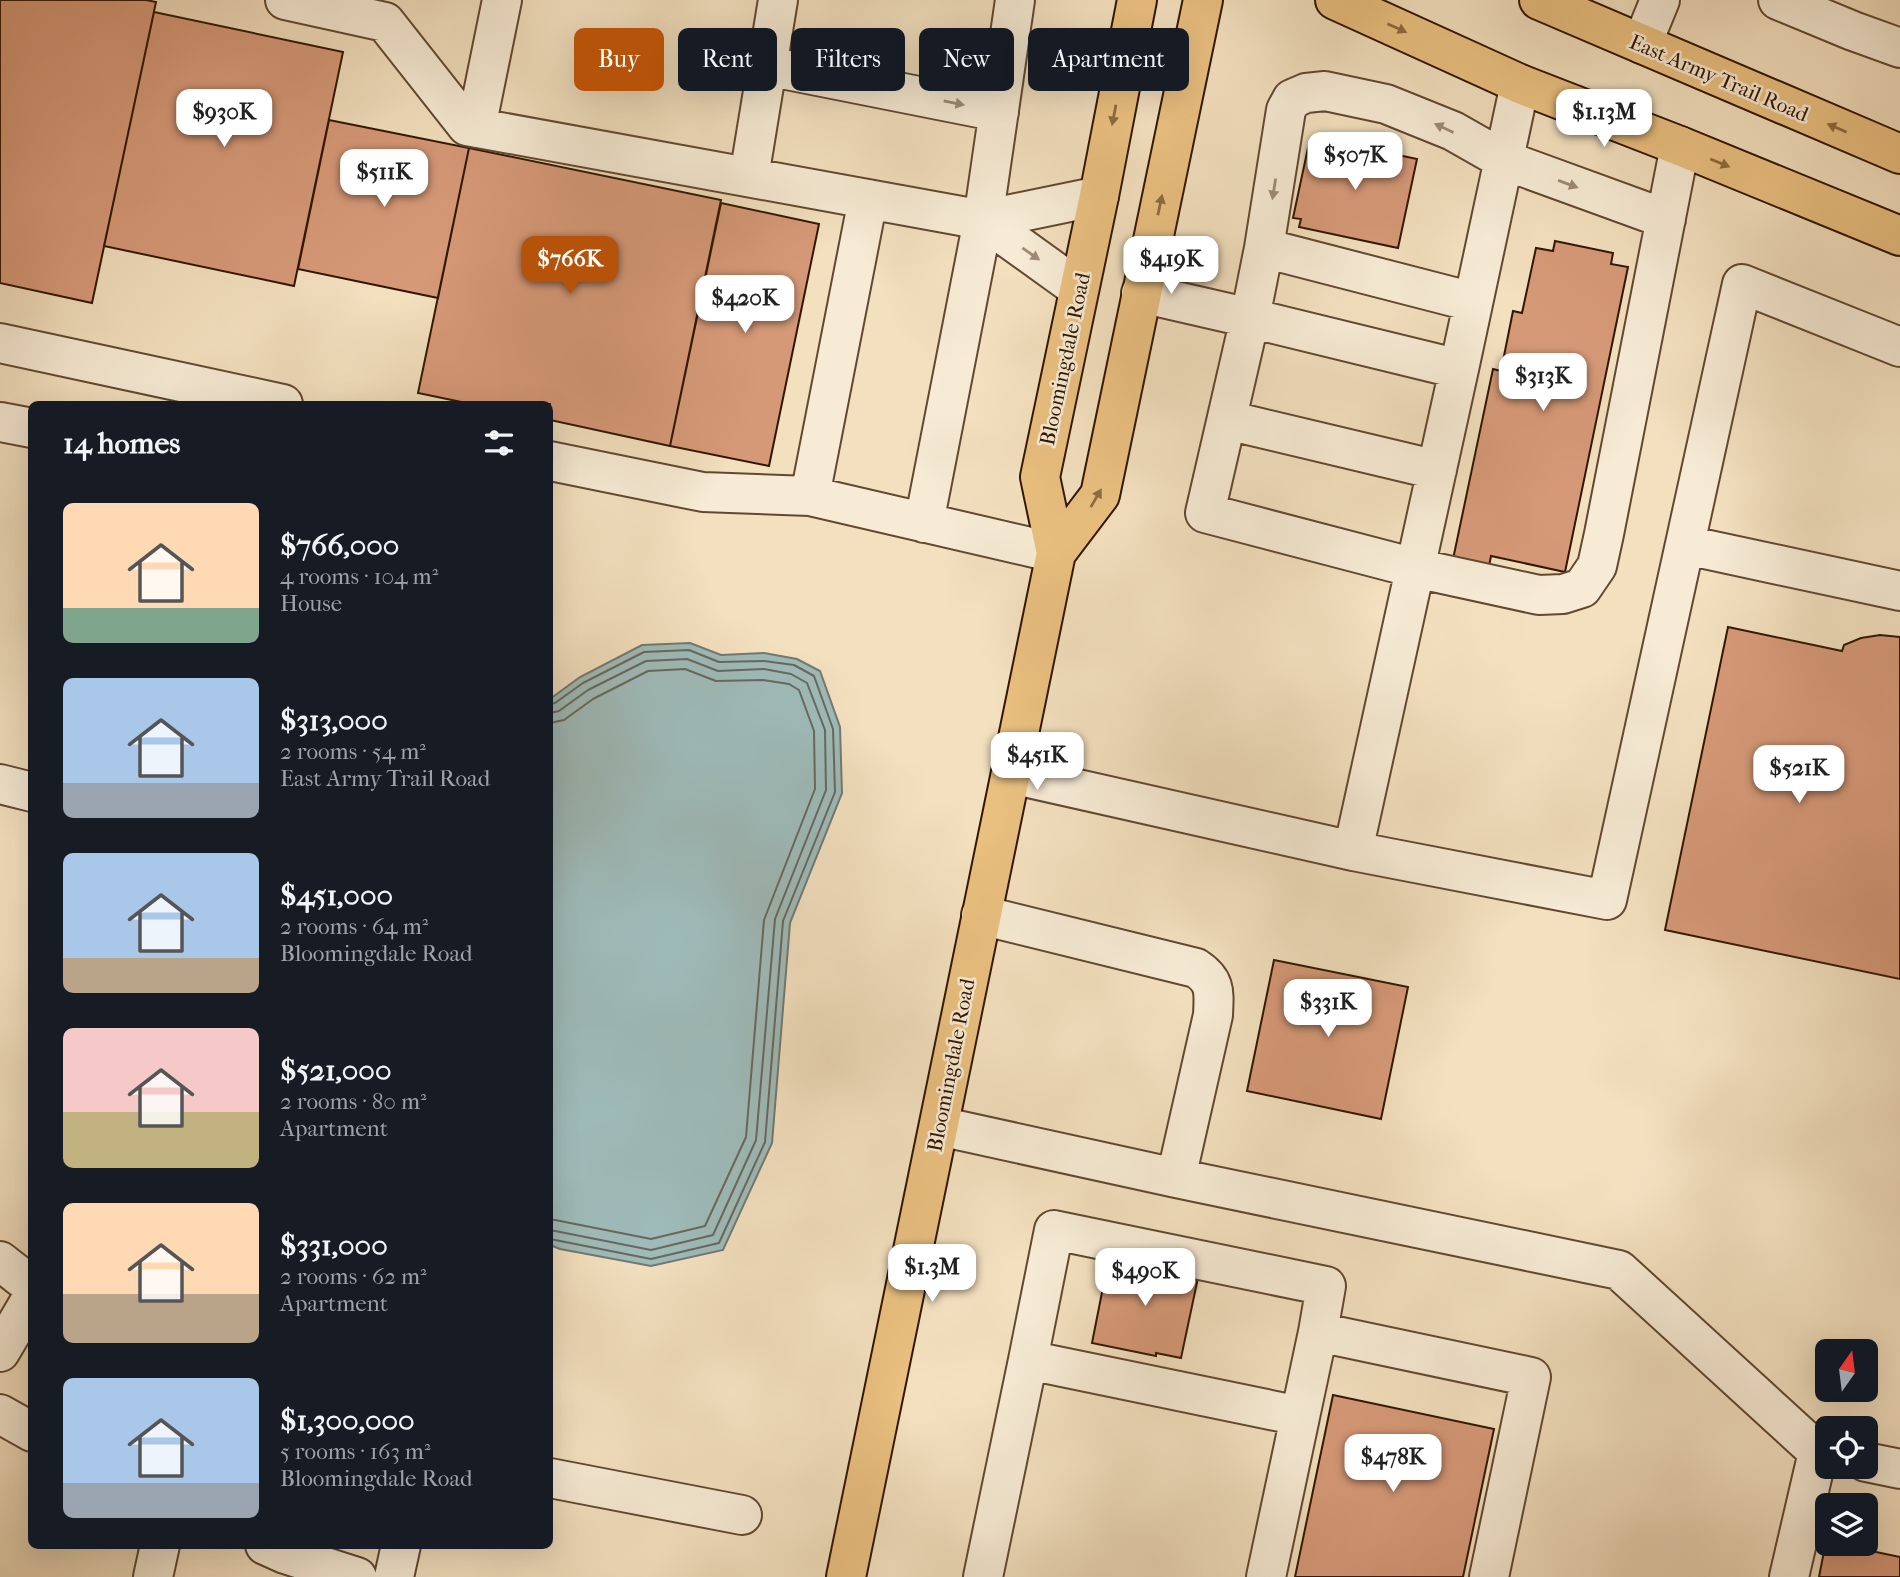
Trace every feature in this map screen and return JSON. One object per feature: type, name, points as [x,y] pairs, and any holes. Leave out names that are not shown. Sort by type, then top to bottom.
[{"type":"main road","name":"Bloomingdale Road","points":[[846,1577],[1056,553],[1040,477],[1137,0]]},
{"type":"main road","name":"Bloomingdale Road","points":[[1056,553],[1100,495],[1203,0]]},
{"type":"main road","points":[[1335,0],[1520,84],[1900,236]]},
{"type":"main road","name":"East Army Trail Road","points":[[1539,0],[1900,154]]},
{"type":"street","points":[[285,0],[385,22],[467,126],[983,220],[1098,195]]},
{"type":"street","points":[[476,128],[502,0]]},
{"type":"street","points":[[773,28],[778,0]]},
{"type":"street","points":[[924,523],[983,220],[1015,0]]},
{"type":"street","points":[[1642,44],[1660,0]]},
{"type":"street","points":[[1778,0],[1853,32],[1900,48]]},
{"type":"street","points":[[777,67],[999,112]]},
{"type":"street","points":[[1353,851],[1520,84]]},
{"type":"street","points":[[749,177],[763,91]]},
{"type":"street","points":[[1666,219],[1504,160],[1453,131],[1386,104],[1325,91],[1306,93],[1292,99],[1286,110],[1250,318],[1205,513],[1415,568],[1539,595],[1563,594],[1582,588],[1597,566],[1666,219],[1680,146]]},
{"type":"street","points":[[810,496],[868,199]]},
{"type":"street","points":[[983,220],[1079,289]]},
{"type":"street","points":[[1264,248],[1473,302]]},
{"type":"street","points":[[1011,774],[1353,851],[1607,900],[1742,284],[1900,347]]},
{"type":"street","points":[[1142,293],[1460,369]]},
{"type":"street","points":[[0,344],[269,401]]},
{"type":"street","points":[[1227,420],[1437,470]]},
{"type":"street","points":[[0,422],[28,427]]},
{"type":"street","points":[[553,462],[703,492],[810,496],[1056,553]]},
{"type":"street","points":[[1686,545],[1900,591]]},
{"type":"street","points":[[0,784],[28,791]]},
{"type":"street","points":[[981,915],[1196,968],[1207,975],[1214,989],[1213,1015],[1176,1178]]},
{"type":"street","points":[[939,1126],[1619,1270],[1815,1447]]},
{"type":"street","points":[[984,1577],[1054,1230],[1326,1286],[1266,1577]]},
{"type":"street","points":[[0,1261],[28,1283]]},
{"type":"street","points":[[0,1352],[28,1305]]},
{"type":"street","points":[[1318,1332],[1531,1377],[1489,1577]]},
{"type":"street","points":[[1028,1360],[1300,1416]]},
{"type":"street","points":[[0,1414],[28,1430]]},
{"type":"street","points":[[1878,1464],[1900,1469]]},
{"type":"street","points":[[553,1479],[742,1515]]},
{"type":"street","points":[[1789,1577],[1815,1479]]},
{"type":"street","points":[[153,1577],[159,1549]]},
{"type":"street","points":[[274,1549],[357,1577]]},
{"type":"street","points":[[394,1577],[400,1549]]},
{"type":"water","points":[[690,643],[721,655],[764,653],[797,659],[820,671],[840,727],[842,793],[790,923],[772,1143],[723,1250],[651,1266],[553,1246],[553,697],[580,677],[642,645]]},
{"type":"building","points":[[0,0],[156,2],[92,303],[0,283]]},
{"type":"building","points":[[154,12],[343,52],[294,286],[104,246]]},
{"type":"building","points":[[329,120],[469,148],[438,298],[298,269]]},
{"type":"building","points":[[1318,138],[1417,159],[1398,248],[1299,227],[1301,219],[1293,218],[1309,143],[1317,144]]},
{"type":"building","points":[[469,148],[721,200],[670,446],[553,421],[553,401],[457,401],[418,393]]},
{"type":"building","points":[[721,203],[819,224],[769,466],[670,446]]},
{"type":"building","points":[[1555,241],[1613,253],[1611,264],[1628,267],[1565,572],[1491,556],[1488,571],[1452,564],[1493,369],[1501,371],[1513,311],[1522,313],[1536,248],[1553,251]]},
{"type":"building","points":[[1728,627],[1842,651],[1844,645],[1861,638],[1880,635],[1900,637],[1900,979],[1665,930]]},
{"type":"building","points":[[1274,960],[1408,987],[1381,1119],[1247,1091]]},
{"type":"building","points":[[1113,1255],[1199,1273],[1181,1358],[1156,1353],[1156,1356],[1092,1343],[1105,1277],[1108,1278]]},
{"type":"building","points":[[1333,1395],[1494,1429],[1463,1577],[1295,1577]]},
{"type":"building","points":[[1878,1552],[1900,1557],[1900,1577],[1819,1577],[1823,1556],[1878,1556]]}]
